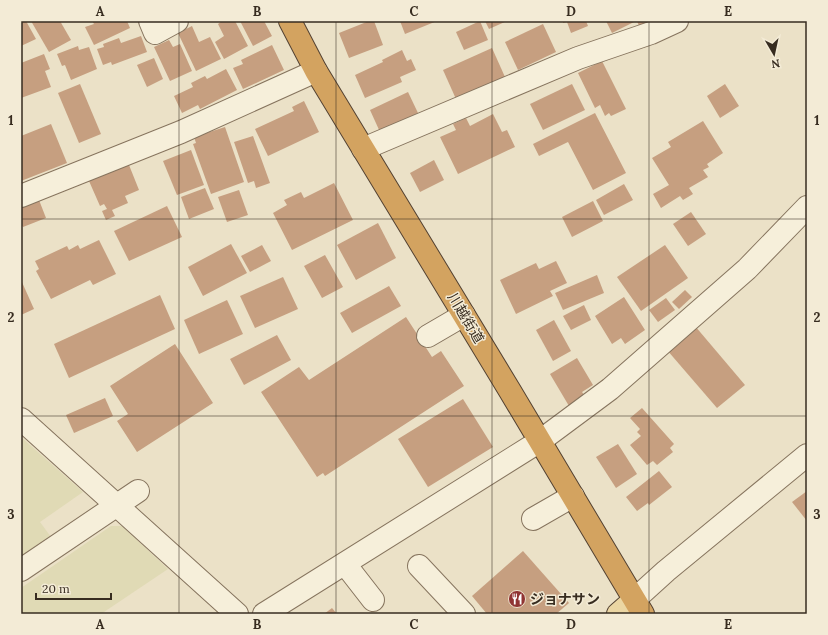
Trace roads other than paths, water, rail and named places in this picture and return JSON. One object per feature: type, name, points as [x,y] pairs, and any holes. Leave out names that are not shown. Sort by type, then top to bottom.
[{"type":"highway","name":"川越街道","points":[[290,21],[316,71],[639,607]]},
{"type":"main road","points":[[618,614],[639,607]]},
{"type":"street","points":[[150,21],[155,33],[177,21]]},
{"type":"street","points":[[363,149],[578,58],[651,33],[677,21]]},
{"type":"street","points":[[21,196],[181,132],[316,71]]},
{"type":"street","points":[[264,614],[540,441],[610,389],[747,269],[807,207]]},
{"type":"street","points":[[428,336],[464,315]]},
{"type":"street","points":[[21,419],[116,505],[170,543],[221,588],[237,614]]},
{"type":"street","points":[[639,607],[666,571],[807,455]]},
{"type":"street","points":[[21,570],[138,491]]},
{"type":"street","points":[[532,519],[572,496]]},
{"type":"street","points":[[345,564],[373,600]]},
{"type":"street","points":[[419,566],[464,614]]},
{"type":"place","name":"ジョナサン","points":[[517,599]]}]
